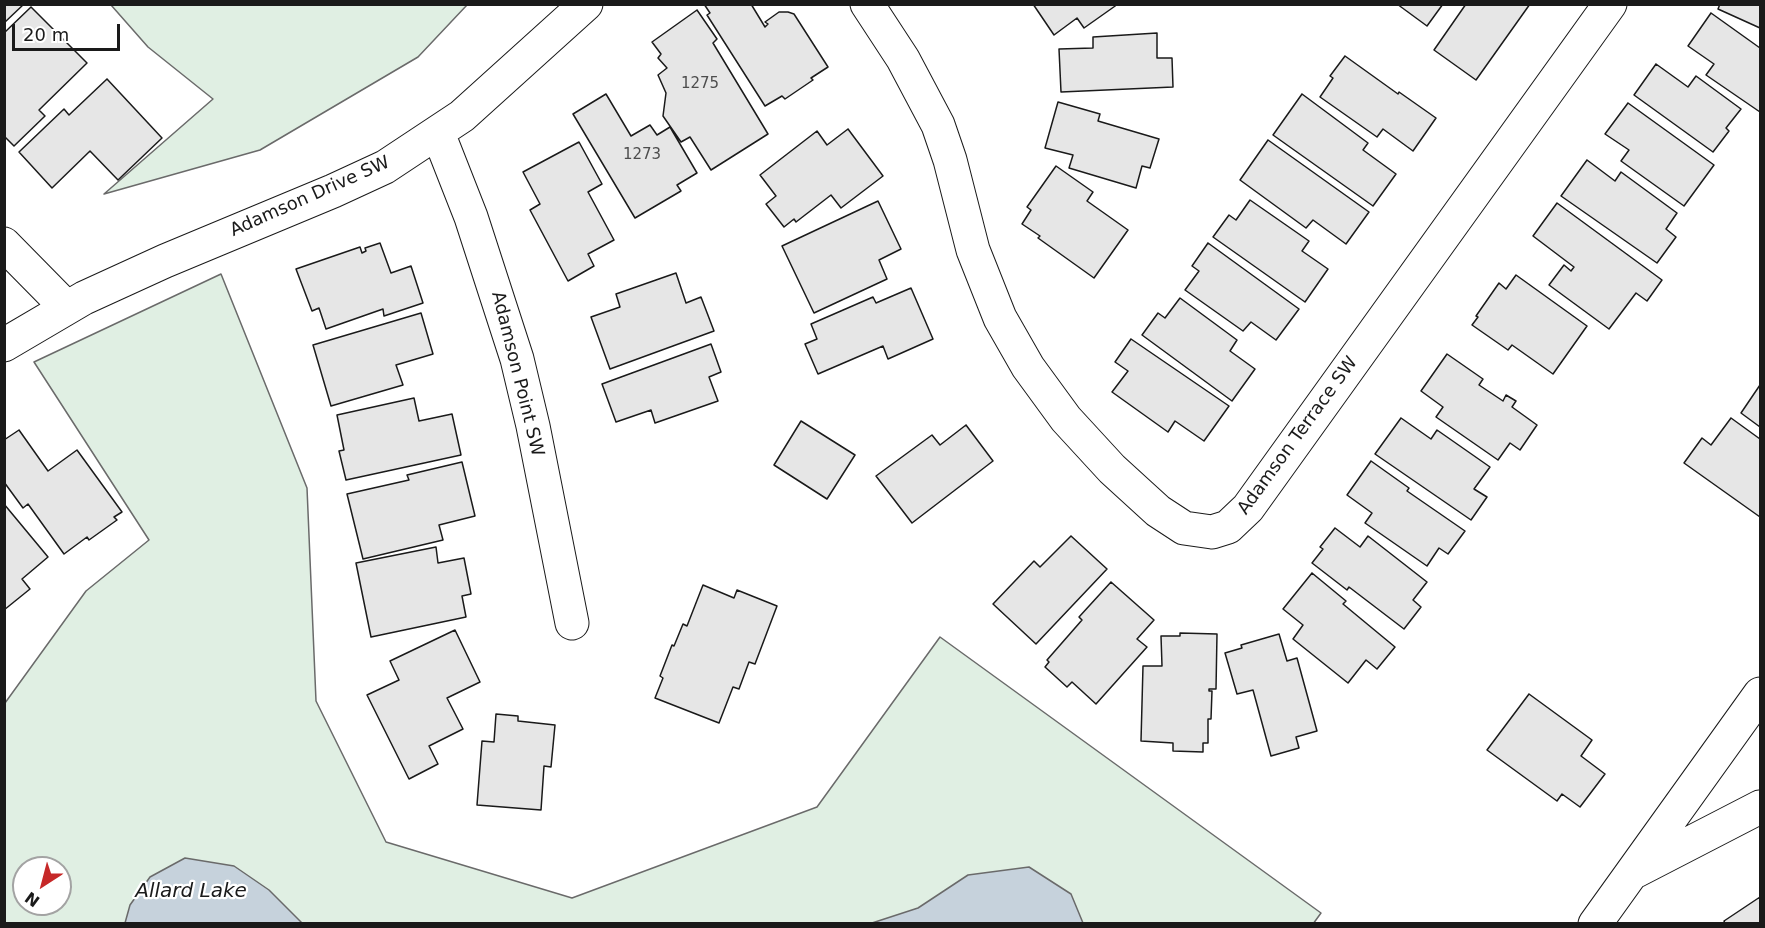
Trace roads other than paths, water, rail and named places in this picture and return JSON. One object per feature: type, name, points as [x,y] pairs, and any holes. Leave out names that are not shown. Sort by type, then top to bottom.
[{"type":"street","name":"Adamson Drive SW","points":[[4,345],[66,307],[165,261],[385,167],[462,116],[586,4]]},
{"type":"street","name":"Adamson Terrace SW","points":[[867,4],[903,59],[938,125],[950,160],[973,250],[1000,318],[1028,367],[1066,419],[1112,469],[1150,504],[1184,528],[1212,532],[1228,527],[1248,508],[1610,4]]},
{"type":"street","name":"Adamson Point SW","points":[[438,133],[471,217],[517,359],[572,623]]},
{"type":"street","points":[[4,244],[66,307]]},
{"type":"street","points":[[1595,924],[1761,694]]},
{"type":"street","points":[[1632,873],[1761,807]]},
{"type":"water","name":"Allard Lake","points":[[185,858],[234,866],[269,890],[302,923],[125,923],[130,905],[150,877]]},
{"type":"water","points":[[1029,867],[1071,894],[1083,923],[872,923],[918,908],[968,875]]}]
